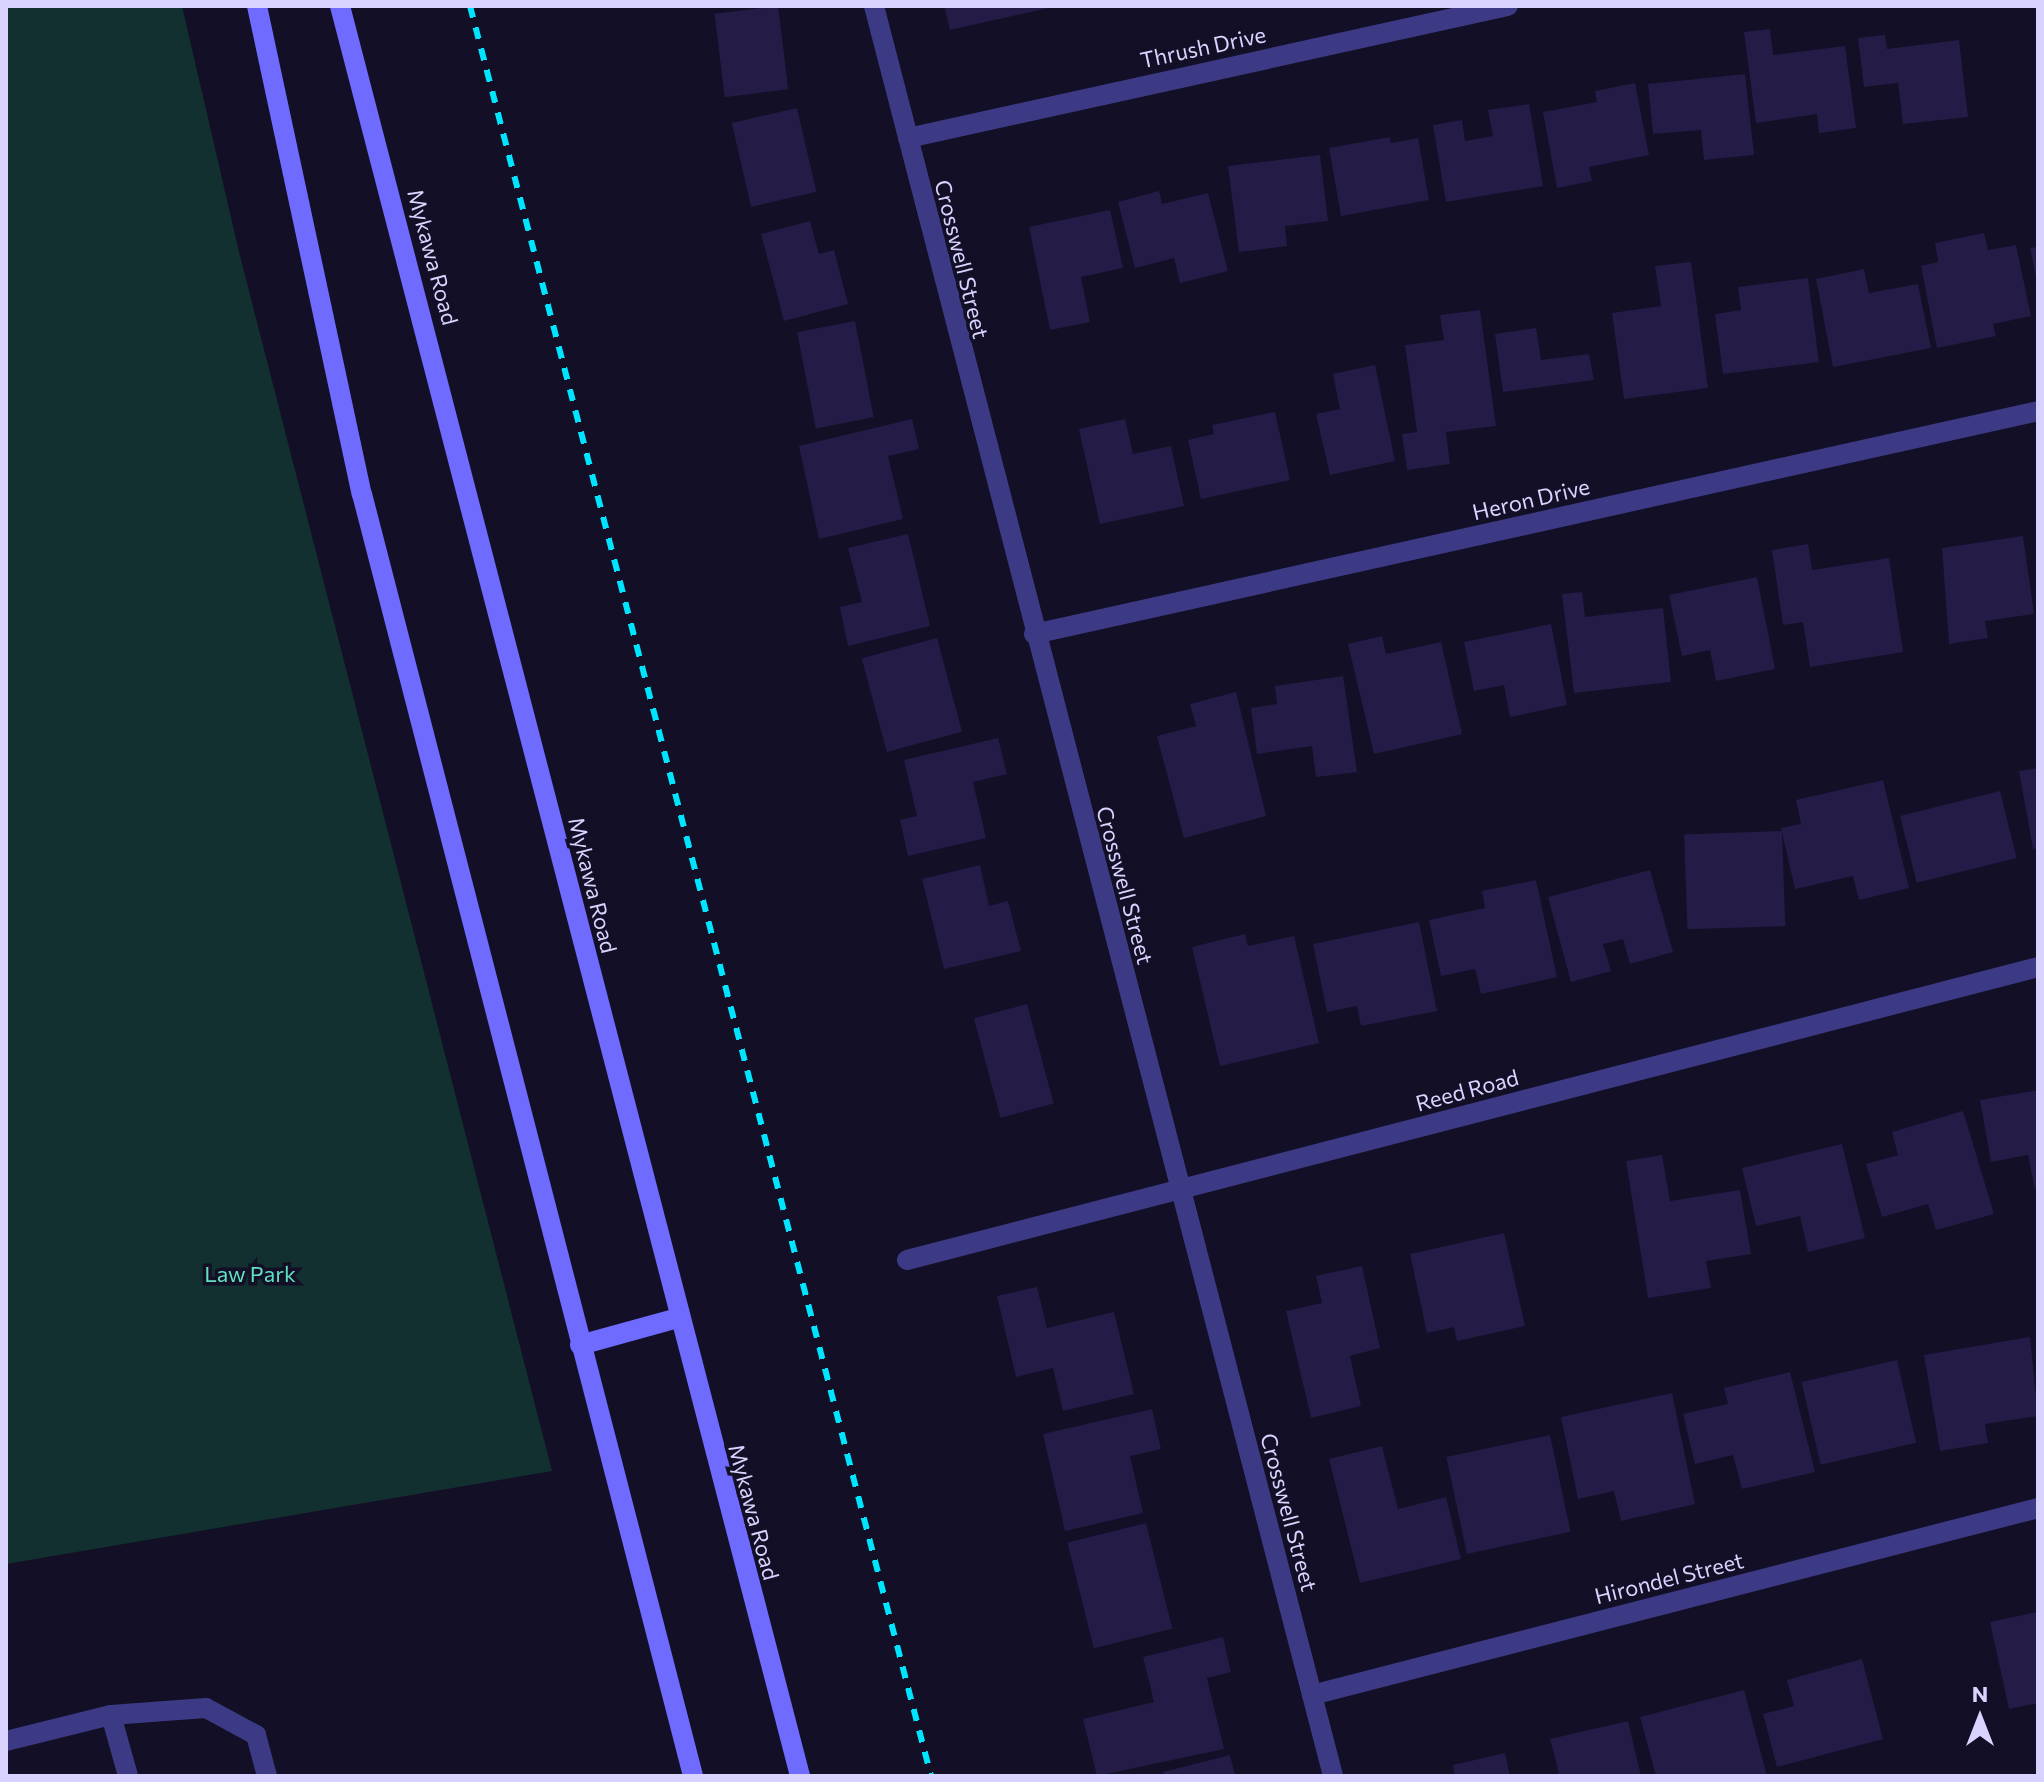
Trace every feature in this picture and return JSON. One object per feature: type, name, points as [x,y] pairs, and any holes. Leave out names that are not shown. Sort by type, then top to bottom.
[{"type":"main road","points":[[257,6],[362,494],[693,1776]]},
{"type":"main road","name":"Mykawa Road","points":[[340,6],[433,351],[678,1318],[800,1776]]},
{"type":"main road","points":[[580,1345],[678,1318]]},
{"type":"street","name":"Crosswell Street","points":[[874,6],[1034,634],[1333,1776]]},
{"type":"street","name":"Thrush Drive","points":[[908,138],[1508,6]]},
{"type":"street","name":"Heron Drive","points":[[1034,634],[2038,411]]},
{"type":"street","name":"Reed Road","points":[[907,1260],[2038,967]]},
{"type":"street","name":"Hirondel Street","points":[[1312,1695],[2038,1508]]},
{"type":"street","points":[[6,1741],[111,1715],[206,1708],[256,1735],[267,1776]]},
{"type":"street","points":[[111,1715],[128,1776]]},
{"type":"green space","name":"Law Park","points":[[6,6],[182,6],[240,256],[552,1471],[6,1564]]},
{"type":"building","points":[[778,6],[788,89],[725,97],[714,14]]},
{"type":"building","points":[[944,6],[1052,6],[1053,7],[950,30]]},
{"type":"building","points":[[1770,29],[1773,55],[1845,46],[1856,128],[1819,133],[1817,114],[1756,123],[1744,32]]},
{"type":"building","points":[[1885,35],[1887,49],[1959,40],[1968,117],[1903,124],[1898,83],[1864,87],[1858,38]]},
{"type":"building","points":[[1745,74],[1754,155],[1704,160],[1701,130],[1653,134],[1648,84]]},
{"type":"building","points":[[1635,83],[1649,155],[1589,167],[1592,181],[1557,188],[1543,112],[1597,102],[1595,91]]},
{"type":"building","points":[[1529,104],[1543,186],[1446,202],[1433,125],[1462,120],[1465,141],[1493,136],[1488,110]]},
{"type":"building","points":[[797,108],[816,192],[751,207],[732,123]]},
{"type":"building","points":[[1390,137],[1391,143],[1418,138],[1429,200],[1341,216],[1329,148]]},
{"type":"building","points":[[1320,155],[1328,221],[1285,226],[1287,246],[1239,252],[1228,166]]},
{"type":"building","points":[[1159,191],[1162,204],[1208,193],[1228,271],[1180,283],[1174,258],[1135,268],[1118,202]]},
{"type":"building","points":[[1110,210],[1123,268],[1081,277],[1090,322],[1050,330],[1029,227]]},
{"type":"building","points":[[810,221],[819,254],[834,250],[848,304],[784,321],[761,234]]},
{"type":"building","points":[[1984,233],[1988,250],[2016,245],[2031,316],[1993,324],[1996,336],[1937,348],[1921,266],[1938,262],[1935,243]]},
{"type":"building","points":[[2038,247],[2038,281],[2037,282],[2030,248]]},
{"type":"building","points":[[1691,262],[1708,388],[1624,399],[1612,313],[1661,306],[1655,266]]},
{"type":"building","points":[[1864,269],[1869,293],[1918,284],[1931,348],[1833,367],[1816,279]]},
{"type":"building","points":[[1808,278],[1819,362],[1723,374],[1715,314],[1741,310],[1738,287]]},
{"type":"building","points":[[1480,310],[1496,426],[1446,432],[1450,464],[1407,470],[1402,434],[1417,432],[1405,345],[1444,340],[1440,315]]},
{"type":"building","points":[[855,321],[874,417],[816,428],[797,332]]},
{"type":"building","points":[[1536,328],[1541,360],[1589,354],[1594,380],[1503,392],[1495,334]]},
{"type":"building","points":[[1375,365],[1395,461],[1330,475],[1316,414],[1340,409],[1333,374]]},
{"type":"building","points":[[1275,412],[1290,480],[1201,499],[1188,440],[1214,434],[1212,425]]},
{"type":"building","points":[[912,419],[919,449],[888,456],[903,519],[819,539],[799,446]]},
{"type":"building","points":[[1125,419],[1133,454],[1171,446],[1184,506],[1100,524],[1079,429]]},
{"type":"building","points":[[908,534],[930,626],[848,646],[840,607],[862,602],[848,548]]},
{"type":"building","points":[[2023,536],[2034,614],[1985,621],[1988,638],[1949,644],[1942,548]]},
{"type":"building","points":[[1808,544],[1812,570],[1889,558],[1903,652],[1810,667],[1803,622],[1783,625],[1772,550]]},
{"type":"building","points":[[1757,577],[1775,669],[1716,681],[1710,650],[1682,656],[1669,595]]},
{"type":"building","points":[[1582,592],[1585,617],[1663,608],[1671,682],[1574,693],[1562,594]]},
{"type":"building","points":[[1551,624],[1567,705],[1510,717],[1504,685],[1474,691],[1464,642]]},
{"type":"building","points":[[1382,636],[1386,654],[1441,642],[1462,734],[1374,754],[1348,644]]},
{"type":"building","points":[[937,638],[962,732],[887,752],[862,658]]},
{"type":"building","points":[[1343,676],[1357,772],[1316,777],[1312,746],[1257,754],[1251,708],[1277,704],[1275,686]]},
{"type":"building","points":[[1236,692],[1266,816],[1184,838],[1157,736],[1196,726],[1190,704]]},
{"type":"building","points":[[998,738],[1007,774],[973,782],[986,838],[908,856],[900,820],[917,816],[904,760]]},
{"type":"building","points":[[2038,768],[2038,848],[2033,849],[2019,771]]},
{"type":"building","points":[[1883,780],[1909,888],[1859,900],[1853,876],[1795,889],[1781,828],[1801,824],[1796,800]]},
{"type":"building","points":[[2000,791],[2017,858],[1917,883],[1900,816]]},
{"type":"building","points":[[1782,831],[1785,926],[1687,929],[1684,834]]},
{"type":"building","points":[[980,865],[989,906],[1008,901],[1021,951],[944,969],[922,879]]},
{"type":"building","points":[[1650,870],[1673,952],[1630,964],[1623,939],[1603,944],[1611,971],[1571,982],[1548,897]]},
{"type":"building","points":[[1536,880],[1557,977],[1481,994],[1475,969],[1441,976],[1429,920],[1485,908],[1482,891]]},
{"type":"building","points":[[1419,922],[1437,1011],[1361,1026],[1357,1006],[1327,1012],[1313,944]]},
{"type":"building","points":[[1245,934],[1248,946],[1294,936],[1319,1043],[1220,1066],[1192,947]]},
{"type":"building","points":[[1027,1004],[1054,1103],[1001,1118],[974,1018]]},
{"type":"building","points":[[2038,1090],[2038,1188],[2035,1189],[2028,1155],[1991,1162],[1980,1100]]},
{"type":"building","points":[[1963,1111],[1994,1214],[1936,1230],[1928,1204],[1882,1217],[1866,1164],[1898,1155],[1892,1132]]},
{"type":"building","points":[[1842,1144],[1865,1238],[1808,1252],[1800,1216],[1756,1226],[1742,1168]]},
{"type":"building","points":[[1662,1155],[1670,1201],[1740,1190],[1751,1254],[1706,1261],[1711,1288],[1648,1298],[1626,1161]]},
{"type":"building","points":[[1504,1233],[1525,1326],[1457,1341],[1454,1327],[1427,1333],[1410,1254]]},
{"type":"building","points":[[1362,1266],[1380,1348],[1350,1356],[1361,1406],[1311,1418],[1286,1311],[1322,1303],[1316,1276]]},
{"type":"building","points":[[1037,1287],[1047,1328],[1114,1312],[1134,1394],[1063,1411],[1053,1368],[1016,1377],[997,1296]]},
{"type":"building","points":[[2030,1337],[2038,1416],[1985,1424],[1988,1443],[1940,1451],[1924,1355]]},
{"type":"building","points":[[1897,1360],[1916,1443],[1821,1465],[1802,1382]]},
{"type":"building","points":[[1790,1372],[1815,1472],[1742,1489],[1733,1455],[1695,1464],[1683,1414],[1728,1404],[1724,1388]]},
{"type":"building","points":[[1672,1393],[1695,1504],[1621,1521],[1614,1491],[1578,1499],[1561,1417]]},
{"type":"building","points":[[1152,1409],[1161,1449],[1130,1456],[1143,1513],[1065,1531],[1043,1434]]},
{"type":"building","points":[[1550,1435],[1571,1532],[1467,1554],[1446,1457]]},
{"type":"building","points":[[1382,1446],[1398,1509],[1446,1497],[1461,1559],[1360,1583],[1329,1459]]},
{"type":"building","points":[[1146,1523],[1172,1629],[1094,1648],[1067,1543]]},
{"type":"building","points":[[2038,1612],[2038,1703],[2009,1709],[1990,1622]]},
{"type":"building","points":[[1223,1637],[1231,1672],[1207,1678],[1224,1749],[1097,1776],[1083,1719],[1154,1702],[1143,1657]]},
{"type":"building","points":[[1862,1659],[1883,1739],[1777,1767],[1763,1714],[1794,1706],[1787,1680]]},
{"type":"building","points":[[1744,1690],[1767,1776],[1656,1776],[1640,1717]]},
{"type":"building","points":[[1628,1721],[1641,1776],[1553,1776],[1559,1773],[1550,1739]]},
{"type":"building","points":[[1505,1753],[1510,1776],[1455,1776],[1453,1765]]},
{"type":"building","points":[[1230,1755],[1235,1776],[1164,1776],[1163,1772]]},
{"type":"railway","points":[[470,6],[931,1776]]}]
